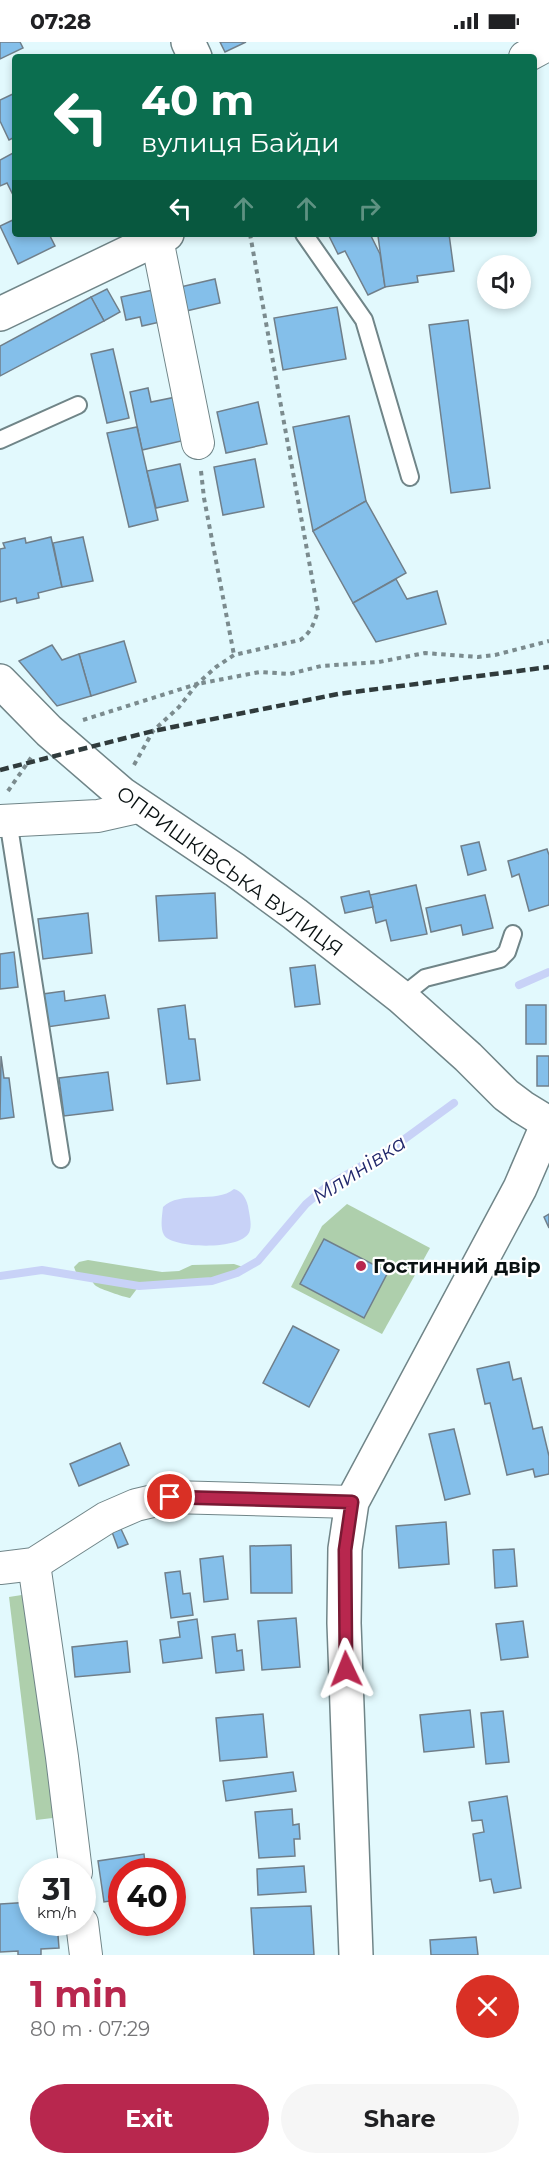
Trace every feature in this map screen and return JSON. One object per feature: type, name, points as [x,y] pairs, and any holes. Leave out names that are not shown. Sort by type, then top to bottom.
[{"type":"street","points":[[531,54],[549,44]]},
{"type":"street","points":[[1,309],[160,237]]},
{"type":"street","points":[[162,237],[198,443]]},
{"type":"street","name":"ОПРИШКІВСЬКА ВУЛИЦЯ","points":[[0,681],[50,731],[130,801],[236,870],[400,997],[468,1056],[506,1095],[549,1123]]},
{"type":"street","points":[[5,811],[98,816],[130,801]]},
{"type":"street","points":[[356,1955],[344,1623],[345,1550],[352,1502],[520,1188],[549,1123]]},
{"type":"street","points":[[0,1568],[34,1564],[106,1518],[136,1504],[170,1497],[352,1502]]},
{"type":"street","points":[[34,1564],[74,1858]]},
{"type":"street","points":[[84,1936],[86,1955]]},
{"type":"lane","points":[[306,237],[364,320],[410,477]]},
{"type":"lane","points":[[0,440],[78,405]]},
{"type":"lane","points":[[5,811],[61,1159]]},
{"type":"lane","points":[[400,997],[425,978],[500,959],[507,952],[513,934]]},
{"type":"path","points":[[130,801],[145,743],[153,731],[179,707],[197,684],[234,655],[300,640],[308,635],[318,611],[251,237]]},
{"type":"path","points":[[198,443],[204,498],[234,655]]},
{"type":"path","points":[[5,811],[50,731],[197,684],[260,672],[291,674],[321,666],[379,662],[425,652],[478,657],[549,641]]},
{"type":"green space","name":"Гостинний двір","points":[[347,1204],[430,1248],[382,1334],[291,1287],[322,1226]]},
{"type":"green space","points":[[88,1260],[162,1272],[179,1271],[192,1265],[234,1264],[246,1268],[212,1281],[139,1286],[130,1298],[98,1287],[90,1277],[77,1275],[74,1267],[79,1262]]},
{"type":"green space","points":[[28,1594],[61,1817],[36,1820],[9,1597]]},
{"type":"water","points":[[234,1189],[243,1195],[248,1206],[251,1228],[245,1237],[236,1242],[208,1246],[180,1243],[164,1235],[163,1207],[170,1202],[179,1199],[218,1196]]},
{"type":"building","points":[[0,42],[20,42],[23,48],[0,59]]},
{"type":"building","points":[[220,42],[246,42],[225,52]]},
{"type":"building","points":[[12,94],[12,138],[9,140],[0,121],[0,100]]},
{"type":"building","points":[[12,154],[12,193],[7,183],[0,186],[0,160]]},
{"type":"building","points":[[12,220],[12,237],[50,237],[55,246],[18,264],[0,226]]},
{"type":"building","points":[[330,237],[372,237],[380,254],[385,287],[368,295],[345,251],[338,254]]},
{"type":"building","points":[[378,237],[449,237],[454,271],[417,276],[418,282],[385,287]]},
{"type":"building","points":[[215,279],[220,303],[182,312],[176,288]]},
{"type":"building","points":[[162,288],[169,320],[142,326],[140,317],[126,320],[121,297]]},
{"type":"building","points":[[107,289],[120,312],[104,321],[91,297]]},
{"type":"building","points":[[91,297],[104,321],[0,376],[0,346]]},
{"type":"building","points":[[337,307],[346,359],[283,370],[274,318]]},
{"type":"building","points":[[468,320],[490,488],[451,493],[429,325]]},
{"type":"building","points":[[113,349],[129,418],[107,423],[91,354]]},
{"type":"building","points":[[148,388],[151,402],[181,396],[190,439],[142,450],[130,392]]},
{"type":"building","points":[[258,402],[267,444],[226,453],[217,412]]},
{"type":"building","points":[[349,416],[366,501],[313,531],[293,427]]},
{"type":"building","points":[[137,427],[158,520],[129,527],[107,433]]},
{"type":"building","points":[[255,459],[264,507],[223,515],[214,467]]},
{"type":"building","points":[[180,464],[188,501],[156,508],[147,471]]},
{"type":"building","points":[[366,501],[406,573],[353,603],[313,531]]},
{"type":"building","points":[[51,537],[62,587],[38,593],[39,598],[17,603],[16,598],[0,602],[0,549],[5,548],[3,543],[25,538],[26,543]]},
{"type":"building","points":[[83,537],[93,581],[62,587],[53,543]]},
{"type":"building","points":[[396,579],[407,599],[437,591],[446,624],[376,642],[353,603]]},
{"type":"building","points":[[124,641],[136,682],[91,696],[79,654]]},
{"type":"building","points":[[52,645],[62,660],[79,654],[91,696],[57,706],[19,661]]},
{"type":"building","points":[[479,842],[486,870],[468,875],[461,846]]},
{"type":"building","points":[[547,849],[549,905],[529,911],[519,874],[512,877],[508,861]]},
{"type":"building","points":[[416,885],[427,934],[391,941],[386,920],[376,923],[370,895]]},
{"type":"building","points":[[369,891],[373,907],[345,913],[341,897]]},
{"type":"building","points":[[215,893],[217,938],[159,941],[156,896]]},
{"type":"building","points":[[485,895],[493,928],[463,935],[461,925],[431,932],[426,908]]},
{"type":"building","points":[[88,913],[92,953],[43,959],[38,919]]},
{"type":"building","points":[[14,952],[18,987],[0,989],[0,954]]},
{"type":"building","points":[[315,965],[320,1004],[295,1007],[290,968]]},
{"type":"building","points":[[64,991],[65,1001],[105,995],[109,1018],[47,1027],[43,994]]},
{"type":"building","points":[[185,1005],[189,1039],[195,1039],[200,1080],[167,1084],[158,1009]]},
{"type":"building","points":[[526,1005],[546,1005],[546,1044],[526,1044]]},
{"type":"building","points":[[1,1056],[4,1078],[9,1078],[14,1117],[0,1119]]},
{"type":"building","points":[[537,1056],[549,1056],[549,1086],[537,1086]]},
{"type":"building","points":[[108,1072],[113,1110],[64,1116],[59,1078]]},
{"type":"building","points":[[549,1214],[549,1228],[544,1217]]},
{"type":"building","points":[[324,1239],[388,1272],[364,1318],[300,1284]]},
{"type":"building","points":[[293,1326],[339,1350],[309,1407],[263,1383]]},
{"type":"building","points":[[509,1362],[513,1380],[521,1378],[533,1429],[542,1427],[549,1456],[549,1474],[535,1477],[533,1469],[507,1475],[490,1403],[485,1404],[477,1369]]},
{"type":"building","points":[[454,1429],[470,1494],[445,1500],[429,1434]]},
{"type":"building","points":[[120,1443],[129,1465],[79,1486],[70,1464]]},
{"type":"building","points":[[446,1522],[449,1564],[399,1568],[396,1526]]},
{"type":"building","points":[[121,1529],[128,1544],[118,1548],[112,1532]]},
{"type":"building","points":[[291,1545],[292,1593],[251,1593],[250,1546]]},
{"type":"building","points":[[514,1549],[517,1586],[495,1588],[493,1550]]},
{"type":"building","points":[[223,1556],[228,1599],[204,1602],[200,1559]]},
{"type":"building","points":[[180,1571],[183,1594],[190,1593],[193,1615],[171,1618],[165,1573]]},
{"type":"building","points":[[296,1618],[300,1667],[262,1670],[258,1621]]},
{"type":"building","points":[[197,1619],[202,1658],[163,1663],[160,1640],[180,1637],[178,1622]]},
{"type":"building","points":[[523,1621],[528,1657],[501,1660],[496,1624]]},
{"type":"building","points":[[235,1634],[237,1651],[242,1650],[244,1670],[216,1673],[212,1637]]},
{"type":"building","points":[[127,1641],[130,1672],[75,1677],[72,1647]]},
{"type":"building","points":[[470,1710],[474,1747],[424,1752],[420,1715]]},
{"type":"building","points":[[503,1711],[509,1762],[486,1764],[481,1713]]},
{"type":"building","points":[[263,1714],[267,1757],[220,1761],[216,1718]]},
{"type":"building","points":[[293,1772],[296,1791],[226,1801],[223,1781]]},
{"type":"building","points":[[507,1796],[521,1888],[494,1893],[491,1879],[480,1881],[473,1834],[484,1832],[482,1820],[472,1821],[469,1802]]},
{"type":"building","points":[[292,1809],[293,1825],[299,1824],[300,1839],[294,1839],[295,1856],[259,1858],[255,1812]]},
{"type":"building","points":[[144,1854],[144,1858],[118,1858]]},
{"type":"building","points":[[108,1859],[108,1901],[104,1902],[98,1861]]},
{"type":"building","points":[[304,1866],[306,1892],[258,1895],[257,1869]]},
{"type":"building","points":[[18,1903],[18,1936],[58,1936],[59,1948],[41,1949],[41,1955],[18,1955],[18,1951],[0,1952],[0,1904]]},
{"type":"building","points":[[311,1906],[314,1955],[254,1955],[251,1908]]},
{"type":"building","points":[[476,1937],[478,1955],[431,1955],[430,1940]]},
{"type":"waterway","name":"Млинівка","points":[[519,985],[549,972]]},
{"type":"waterway","name":"Млинівка","points":[[0,1276],[42,1270],[139,1286],[212,1281],[237,1273],[258,1261],[306,1204],[326,1187],[395,1146],[454,1103]]},
{"type":"railway","points":[[0,770],[153,731],[338,694],[549,667]]},
{"type":"place","name":"Гостинний двір","points":[[361,1266]]},
{"type":"route","points":[[170,1497],[352,1502],[345,1550],[346,1669]]}]
